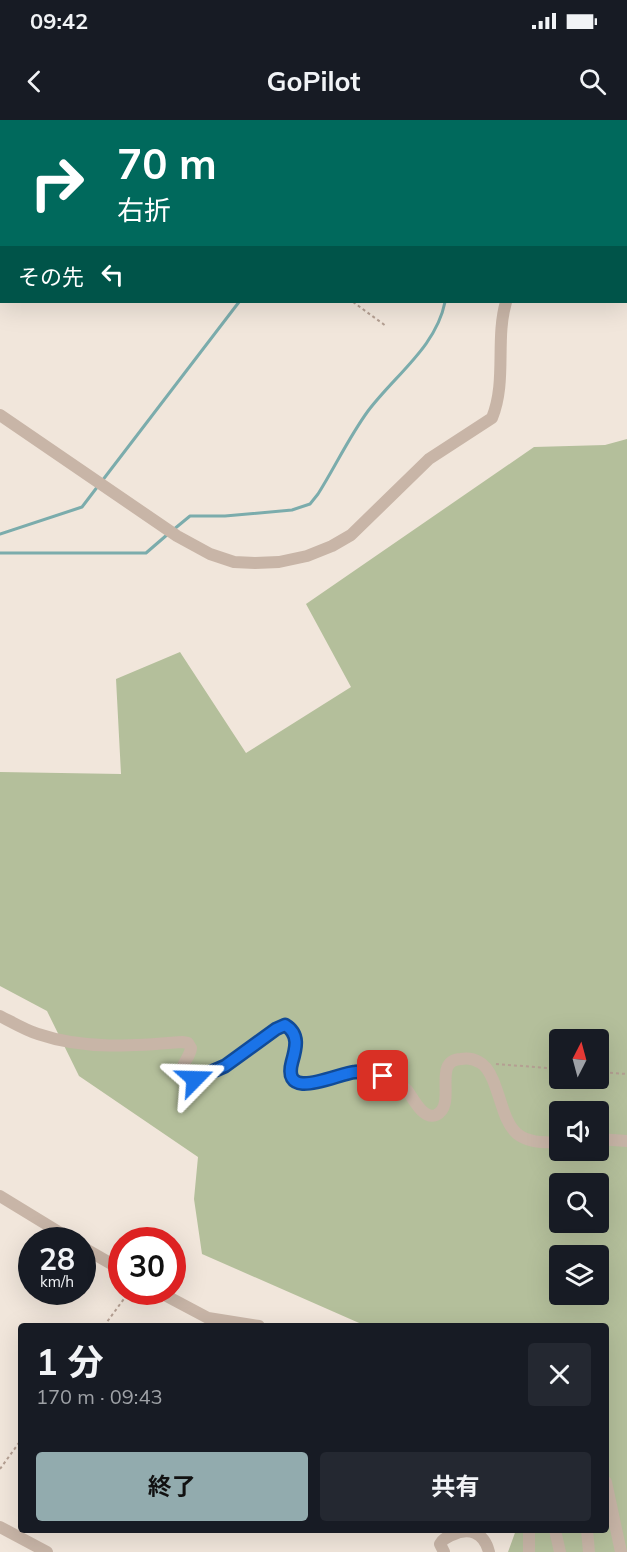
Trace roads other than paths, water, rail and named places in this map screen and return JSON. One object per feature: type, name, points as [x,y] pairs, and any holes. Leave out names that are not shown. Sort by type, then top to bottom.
[{"type":"street","points":[[0,415],[177,536],[210,554],[234,562],[279,562],[307,556],[351,535],[429,459],[492,418],[500,390],[501,335],[506,303]]},
{"type":"street","points":[[0,1016],[36,1033],[68,1042],[110,1046],[188,1043],[191,1054],[182,1067],[181,1073],[185,1078],[195,1079],[225,1066],[285,1025],[292,1029],[296,1036],[290,1070],[291,1078],[296,1082],[315,1083],[354,1072],[376,1074],[396,1082],[406,1090],[423,1112],[430,1116],[437,1114],[445,1101],[446,1071],[450,1063],[458,1059],[469,1059],[481,1062],[489,1071],[511,1128],[519,1136],[531,1140],[549,1141]]},
{"type":"street","points":[[609,1140],[627,1141]]},
{"type":"street","points":[[0,1196],[51,1227]]},
{"type":"street","points":[[184,1305],[208,1318],[240,1323]]},
{"type":"street","points":[[609,1496],[621,1552]]},
{"type":"street","points":[[0,1527],[47,1552]]},
{"type":"street","points":[[444,1552],[440,1544],[442,1540],[457,1533]]},
{"type":"street","points":[[477,1533],[482,1537],[489,1552]]},
{"type":"street","points":[[529,1552],[530,1533]]},
{"type":"street","points":[[556,1533],[560,1552]]},
{"type":"street","points":[[587,1533],[589,1552]]},
{"type":"waterway","points":[[102,481],[238,303]]},
{"type":"waterway","points":[[173,530],[190,516],[225,516],[292,510],[310,504],[368,411],[424,347],[433,333],[445,303]]},
{"type":"waterway","points":[[0,534],[82,507],[98,486]]},
{"type":"waterway","points":[[0,553],[146,553],[168,534]]}]
